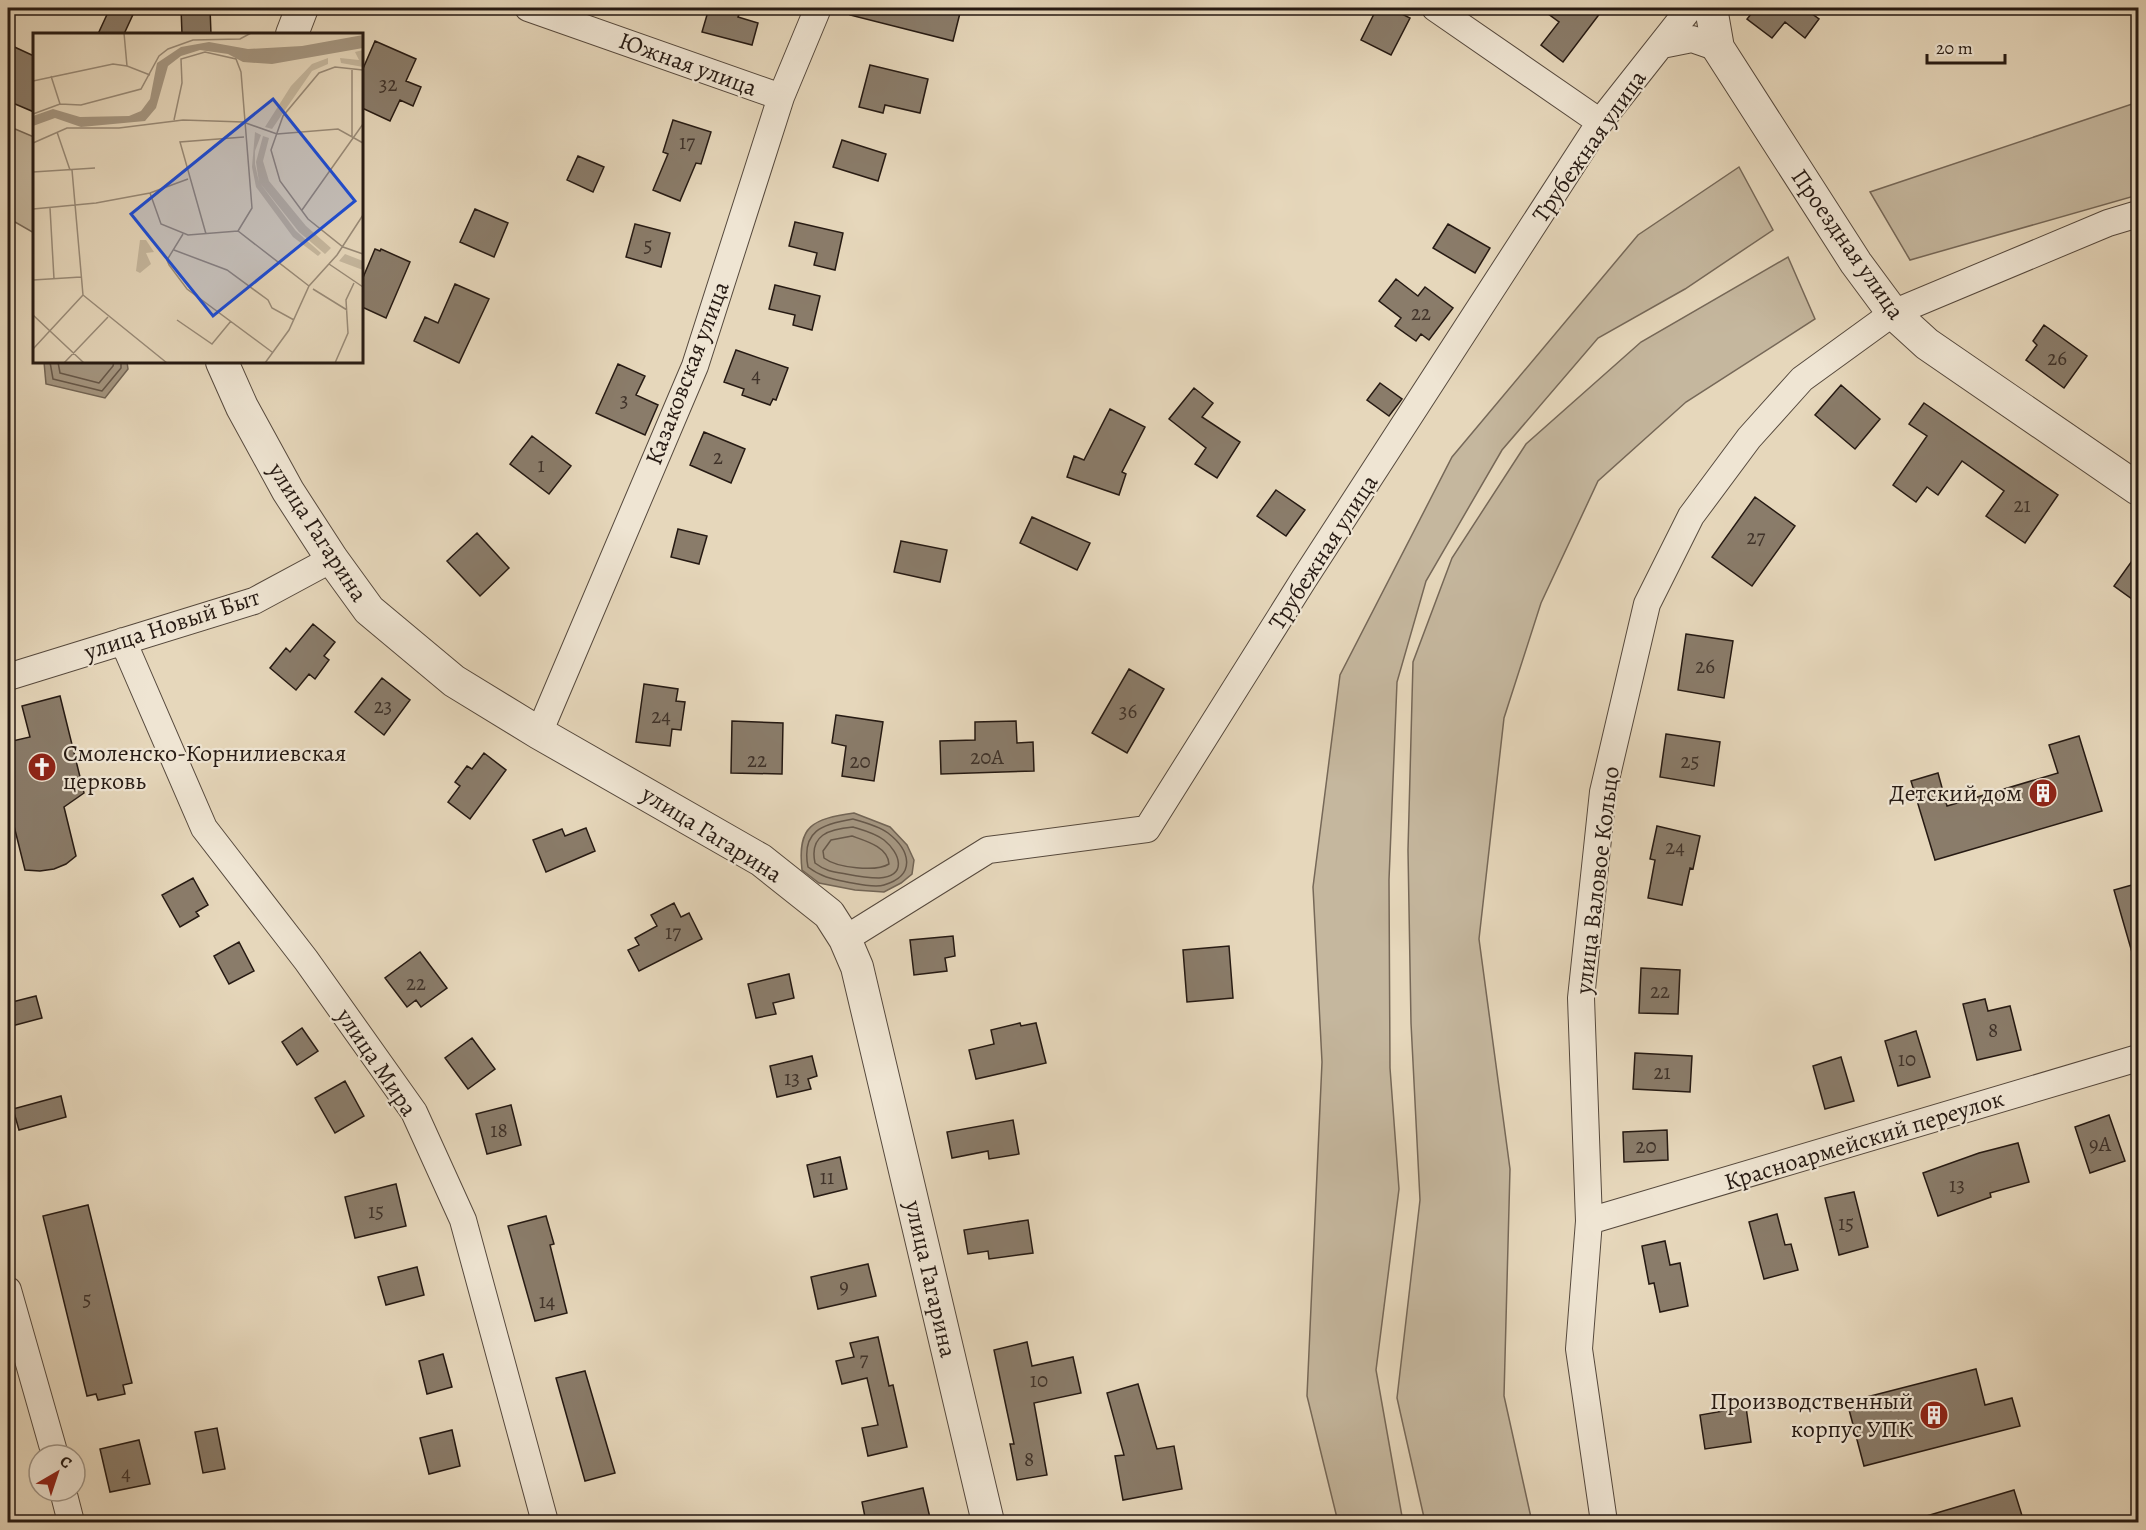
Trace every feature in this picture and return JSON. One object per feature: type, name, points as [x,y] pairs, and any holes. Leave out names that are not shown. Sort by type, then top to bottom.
[{"type":"street","points":[[292,33],[302,8]]},
{"type":"street","name":"Южная улица","points":[[528,8],[780,97]]},
{"type":"street","name":"Казаковская улица","points":[[539,733],[695,366],[780,97],[818,8]]},
{"type":"street","points":[[1435,8],[1600,122]]},
{"type":"street","name":"Трубежная улица","points":[[844,939],[988,850],[1147,829],[1304,579],[1600,122],[1690,8]]},
{"type":"street","name":"Проездная улица","points":[[1712,8],[1718,48],[1850,254],[1893,313],[1927,344],[2139,489]]},
{"type":"street","points":[[1662,45],[1692,39],[1718,48]]},
{"type":"street","name":"улица Валовое Кольцо","points":[[1604,1522],[1580,1349],[1589,1221],[1581,998],[1603,792],[1647,604],[1691,516],[1749,438],[1802,378],[1893,313],[2108,223],[2139,214]]},
{"type":"street","name":"улица Гагарина","points":[[222,363],[242,407],[288,491],[332,559],[369,610],[454,681],[539,733],[761,860],[829,914],[844,939],[857,968],[988,1522]]},
{"type":"street","name":"улица Новый Быт","points":[[8,677],[254,601],[332,559]]},
{"type":"street","name":"улица Мира","points":[[123,641],[204,828],[306,960],[414,1112],[463,1220],[545,1522]]},
{"type":"street","name":"Красноармейский переулок","points":[[1589,1221],[2139,1058]]},
{"type":"street","points":[[8,1290],[52,1443]]},
{"type":"street","points":[[66,1503],[71,1522]]},
{"type":"shaded area","points":[[2138,102],[2138,195],[1910,260],[1870,192]]},
{"type":"shaded area","points":[[8,126],[33,137],[33,232],[8,218]]},
{"type":"shaded area","points":[[1739,167],[1773,230],[1685,289],[1598,338],[1502,450],[1426,581],[1397,682],[1389,880],[1390,1068],[1399,1189],[1376,1370],[1403,1522],[1338,1522],[1307,1396],[1322,1062],[1313,887],[1340,675],[1452,457],[1638,235]]},
{"type":"shaded area","points":[[1788,257],[1815,319],[1686,402],[1598,481],[1541,603],[1504,718],[1479,939],[1510,1169],[1504,1396],[1532,1522],[1425,1522],[1397,1398],[1420,1200],[1411,1023],[1408,850],[1413,662],[1452,558],[1526,444],[1641,342]]},
{"type":"water","points":[[44,363],[127,363],[128,369],[105,398],[46,384]]},
{"type":"water","points":[[854,813],[890,827],[907,845],[914,860],[912,874],[884,892],[855,890],[819,883],[802,870],[802,843],[811,827],[828,818]]},
{"type":"building","points":[[110,8],[136,8],[124,33],[98,33]]},
{"type":"building","points":[[181,8],[210,8],[211,33],[182,33]]},
{"type":"building","points":[[709,8],[724,8],[740,12],[738,17],[758,23],[752,45],[702,32]]},
{"type":"building","points":[[851,8],[938,8],[960,13],[953,41],[850,15]]},
{"type":"building","points":[[1377,8],[1390,8],[1410,18],[1391,55],[1361,40]]},
{"type":"building","points":[[1540,8],[1604,8],[1563,62],[1541,45],[1559,22]]},
{"type":"building","points":[[1756,8],[1804,8],[1819,19],[1805,38],[1785,22],[1772,38],[1747,19]]},
{"type":"building","points":[[375,41],[416,59],[406,81],[421,87],[413,106],[400,100],[390,121],[363,108],[363,69]]},
{"type":"building","points":[[8,44],[33,56],[33,112],[8,101]]},
{"type":"building","points":[[870,65],[928,79],[920,113],[885,105],[883,113],[859,107]]},
{"type":"building","points":[[673,120],[711,132],[701,164],[696,163],[680,201],[653,190],[668,154],[663,152]]},
{"type":"building","points":[[842,140],[886,154],[878,181],[833,167]]},
{"type":"building","points":[[578,156],[604,167],[593,192],[567,180]]},
{"type":"building","points":[[475,209],[508,223],[494,257],[460,242]]},
{"type":"building","points":[[795,222],[843,233],[835,270],[814,265],[817,253],[789,246]]},
{"type":"building","points":[[635,224],[670,233],[661,267],[626,257]]},
{"type":"building","points":[[1448,224],[1490,248],[1475,273],[1433,248]]},
{"type":"building","points":[[375,249],[380,251],[381,249],[410,262],[386,318],[363,307],[363,278]]},
{"type":"building","points":[[1396,279],[1418,296],[1425,287],[1453,308],[1429,340],[1421,334],[1416,341],[1395,326],[1401,318],[1379,301]]},
{"type":"building","points":[[455,284],[489,299],[459,363],[414,341],[425,317],[438,323]]},
{"type":"building","points":[[775,285],[820,296],[812,330],[793,325],[795,315],[769,309]]},
{"type":"building","points":[[2044,325],[2087,356],[2064,388],[2026,360],[2037,345],[2033,341]]},
{"type":"building","points":[[736,350],[788,368],[776,400],[773,399],[770,405],[742,395],[744,389],[724,382]]},
{"type":"building","points":[[618,364],[645,376],[636,395],[658,405],[645,435],[596,413]]},
{"type":"building","points":[[1380,383],[1402,399],[1389,416],[1367,400]]},
{"type":"building","points":[[1841,385],[1880,419],[1855,449],[1815,415]]},
{"type":"building","points":[[1194,388],[1213,403],[1202,417],[1240,442],[1217,478],[1195,464],[1206,448],[1169,419]]},
{"type":"building","points":[[1924,403],[2058,495],[2025,543],[1986,516],[2004,491],[1962,461],[1938,495],[1927,487],[1916,502],[1893,485],[1927,436],[1909,424]]},
{"type":"building","points":[[1110,409],[1145,427],[1122,472],[1126,474],[1119,495],[1067,477],[1074,456],[1084,460]]},
{"type":"building","points":[[704,432],[745,449],[731,483],[690,465]]},
{"type":"building","points":[[532,436],[571,466],[549,494],[510,464]]},
{"type":"building","points":[[1276,490],[1305,510],[1286,536],[1257,516]]},
{"type":"building","points":[[1755,497],[1795,526],[1752,586],[1712,557]]},
{"type":"building","points":[[1032,517],[1090,543],[1077,570],[1020,543]]},
{"type":"building","points":[[678,529],[707,536],[699,564],[671,557]]},
{"type":"building","points":[[477,533],[509,568],[480,596],[447,561]]},
{"type":"building","points":[[901,541],[947,550],[940,582],[894,572]]},
{"type":"building","points":[[2139,551],[2139,604],[2114,586]]},
{"type":"building","points":[[313,624],[335,642],[324,656],[329,660],[315,679],[309,674],[296,690],[270,668],[286,648],[290,652]]},
{"type":"building","points":[[1686,634],[1733,641],[1724,698],[1678,690]]},
{"type":"building","points":[[1129,669],[1164,689],[1127,753],[1092,733]]},
{"type":"building","points":[[382,678],[410,700],[384,735],[355,712]]},
{"type":"building","points":[[644,684],[678,689],[676,701],[685,702],[681,730],[672,729],[670,746],[636,742]]},
{"type":"building","name":"Смоленско-Корнилиевская церковь","points":[[60,696],[84,793],[64,807],[76,856],[66,864],[54,869],[25,870],[8,802],[8,742],[30,737],[22,706]]},
{"type":"building","points":[[836,715],[883,722],[874,781],[842,776],[846,746],[832,743]]},
{"type":"building","points":[[732,721],[783,723],[782,774],[731,773]]},
{"type":"building","points":[[1016,721],[1017,743],[1033,742],[1034,771],[941,774],[940,741],[975,740],[975,722]]},
{"type":"building","points":[[1666,734],[1720,742],[1714,786],[1660,777]]},
{"type":"building","name":"Детский дом","points":[[2079,736],[2102,811],[1935,860],[1911,781],[1938,773],[1947,806],[2058,773],[2049,745]]},
{"type":"building","points":[[484,753],[506,770],[470,819],[448,802],[460,786],[455,782],[467,766],[472,769]]},
{"type":"building","points":[[1657,826],[1700,836],[1682,905],[1648,898],[1655,860],[1650,859]]},
{"type":"building","points":[[586,828],[595,851],[546,872],[533,840],[562,829],[565,836]]},
{"type":"building","points":[[193,878],[208,905],[196,912],[199,916],[180,927],[162,895]]},
{"type":"building","points":[[2139,883],[2139,955],[2133,956],[2114,890]]},
{"type":"building","points":[[674,903],[681,917],[689,913],[702,939],[639,971],[628,950],[639,945],[635,938],[657,926],[651,915]]},
{"type":"building","points":[[953,936],[955,956],[945,958],[947,971],[914,975],[910,940]]},
{"type":"building","points":[[239,942],[254,971],[229,984],[214,956]]},
{"type":"building","points":[[1229,946],[1233,998],[1187,1002],[1183,950]]},
{"type":"building","points":[[420,952],[447,988],[421,1007],[416,1000],[407,1007],[385,978]]},
{"type":"building","points":[[1641,968],[1680,970],[1678,1014],[1639,1013]]},
{"type":"building","points":[[789,974],[794,998],[773,1003],[776,1014],[756,1018],[748,984]]},
{"type":"building","points":[[36,996],[42,1018],[8,1027],[8,1003]]},
{"type":"building","points":[[1985,999],[1988,1011],[2010,1006],[2021,1050],[1977,1060],[1963,1004]]},
{"type":"building","points":[[1020,1023],[1021,1026],[1036,1023],[1046,1063],[976,1079],[969,1050],[994,1044],[991,1030]]},
{"type":"building","points":[[302,1028],[318,1051],[297,1065],[282,1042]]},
{"type":"building","points":[[1916,1031],[1930,1077],[1898,1086],[1885,1041]]},
{"type":"building","points":[[472,1038],[495,1069],[468,1089],[445,1058]]},
{"type":"building","points":[[1635,1053],[1692,1056],[1690,1092],[1633,1089]]},
{"type":"building","points":[[812,1056],[817,1076],[808,1079],[811,1089],[777,1097],[770,1066]]},
{"type":"building","points":[[1841,1057],[1854,1101],[1825,1109],[1813,1066]]},
{"type":"building","points":[[345,1081],[364,1116],[335,1133],[315,1098]]},
{"type":"building","points":[[61,1096],[66,1117],[19,1130],[13,1109]]},
{"type":"building","points":[[511,1105],[521,1145],[487,1154],[476,1114]]},
{"type":"building","points":[[2109,1115],[2125,1161],[2090,1173],[2075,1127]]},
{"type":"building","points":[[1013,1120],[1019,1154],[989,1159],[988,1151],[952,1158],[947,1132]]},
{"type":"building","points":[[1667,1130],[1668,1160],[1624,1162],[1623,1132]]},
{"type":"building","points":[[2018,1143],[2029,1182],[1990,1193],[1991,1197],[1938,1216],[1923,1173],[1979,1153]]},
{"type":"building","points":[[840,1157],[847,1189],[814,1197],[807,1165]]},
{"type":"building","points":[[396,1184],[406,1226],[355,1238],[345,1197]]},
{"type":"building","points":[[1854,1192],[1868,1247],[1839,1255],[1825,1198]]},
{"type":"building","points":[[88,1205],[132,1383],[123,1385],[125,1394],[98,1400],[96,1394],[87,1396],[43,1216]]},
{"type":"building","points":[[1777,1214],[1785,1245],[1791,1244],[1798,1270],[1764,1279],[1749,1222]]},
{"type":"building","points":[[546,1216],[554,1244],[550,1245],[567,1313],[535,1321],[508,1226]]},
{"type":"building","points":[[1028,1220],[1033,1253],[989,1259],[988,1251],[968,1254],[964,1230]]},
{"type":"building","points":[[1665,1241],[1670,1265],[1680,1263],[1688,1306],[1660,1312],[1654,1283],[1649,1284],[1642,1246]]},
{"type":"building","points":[[868,1264],[876,1296],[818,1309],[811,1277]]},
{"type":"building","points":[[417,1267],[424,1295],[386,1305],[378,1277]]},
{"type":"building","points":[[878,1337],[889,1386],[893,1385],[907,1447],[868,1456],[862,1428],[878,1425],[867,1378],[842,1384],[836,1361],[854,1357],[850,1343]]},
{"type":"building","points":[[1027,1342],[1032,1366],[1073,1357],[1081,1393],[1034,1403],[1047,1475],[1017,1480],[1010,1444],[1014,1444],[994,1350]]},
{"type":"building","points":[[443,1354],[452,1387],[427,1394],[419,1361]]},
{"type":"building","name":"Производственный корпус УПК","points":[[1976,1369],[1985,1405],[2012,1398],[2020,1426],[1864,1466],[1847,1402]]},
{"type":"building","points":[[585,1371],[615,1473],[585,1481],[556,1378]]},
{"type":"building","points":[[1138,1384],[1157,1449],[1174,1446],[1182,1489],[1123,1500],[1115,1456],[1124,1455],[1107,1393]]},
{"type":"building","points":[[1746,1407],[1751,1442],[1705,1449],[1700,1415]]},
{"type":"building","points":[[217,1428],[225,1469],[203,1473],[195,1432]]},
{"type":"building","points":[[452,1430],[460,1466],[429,1474],[420,1438]]},
{"type":"building","points":[[139,1440],[150,1484],[110,1492],[100,1449]]},
{"type":"building","points":[[923,1488],[931,1522],[866,1522],[862,1502]]},
{"type":"building","points":[[2014,1490],[2024,1522],[1924,1522],[1923,1517]]},
{"type":"place","name":"Смоленско-Корнилиевская церковь","points":[[42,767]]},
{"type":"place","name":"Детский дом","points":[[2043,793]]},
{"type":"place","name":"Производственный корпус УПК","points":[[1934,1415]]}]
